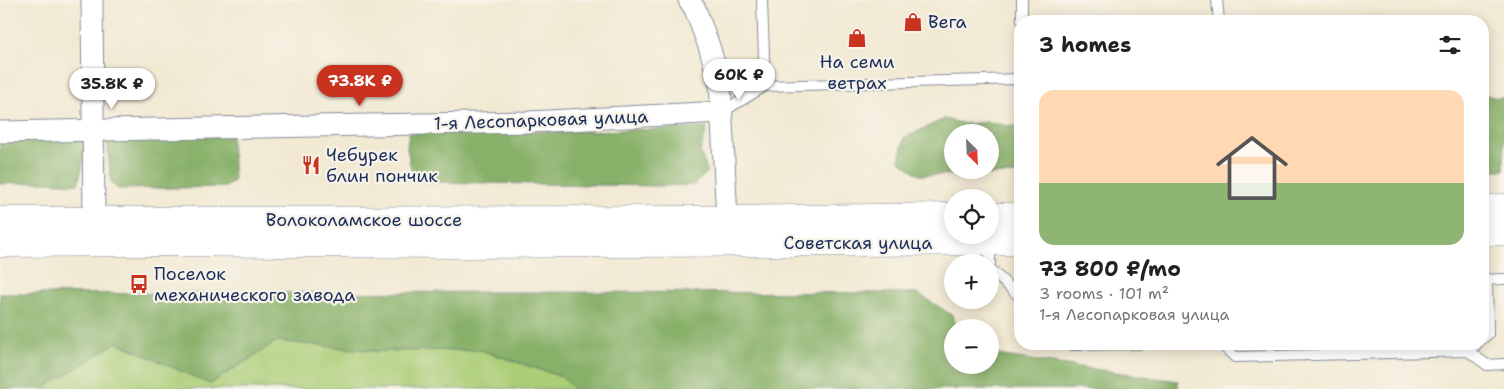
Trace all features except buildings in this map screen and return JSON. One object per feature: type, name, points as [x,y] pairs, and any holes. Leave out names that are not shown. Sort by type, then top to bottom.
[{"type":"main road","points":[[1489,209],[1504,208]]},
{"type":"main road","name":"Советская улица","points":[[727,232],[944,218]]},
{"type":"main road","name":"Советская улица","points":[[999,225],[1014,219]]},
{"type":"main road","name":"Волоколамское шоссе","points":[[0,221],[94,220],[727,232]]},
{"type":"main road","name":"Советская улица","points":[[727,232],[944,230]]},
{"type":"main road","points":[[1489,232],[1504,231]]},
{"type":"main road","name":"Волоколамское шоссе","points":[[0,243],[451,244],[727,232]]},
{"type":"main road","name":"Советская улица","points":[[999,233],[1014,239]]},
{"type":"street","points":[[92,0],[94,220]]},
{"type":"street","points":[[689,0],[695,9],[709,46],[720,82],[727,232]]},
{"type":"street","name":"1-я Лесопарковая улица","points":[[0,132],[528,122],[722,112]]},
{"type":"lane","points":[[762,0],[765,86]]},
{"type":"lane","points":[[1022,0],[1022,15]]},
{"type":"lane","points":[[1217,0],[1218,15]]},
{"type":"lane","points":[[722,112],[765,86],[1014,79]]},
{"type":"lane","points":[[990,244],[990,269],[1014,291]]},
{"type":"lane","points":[[1489,280],[1504,279]]},
{"type":"lane","points":[[1227,350],[1235,357],[1468,351],[1487,365],[1504,364]]},
{"type":"green space","points":[[1489,96],[1504,98],[1504,170],[1489,170]]},
{"type":"green space","points":[[944,119],[965,124],[944,124],[944,175],[919,175],[899,160],[904,138]]},
{"type":"green space","points":[[987,122],[998,124],[965,124]]},
{"type":"green space","points":[[999,124],[1014,126],[1014,174],[999,174]]},
{"type":"green space","points":[[707,128],[700,152],[708,172],[693,185],[427,182],[412,173],[407,148],[409,133]]},
{"type":"green space","points":[[231,136],[234,180],[226,187],[118,189],[111,183],[107,138]]},
{"type":"green space","points":[[84,138],[84,160],[78,184],[46,182],[0,184],[0,139]]},
{"type":"green space","points":[[917,293],[952,315],[954,319],[944,319],[944,374],[999,374],[999,355],[1178,381],[1178,389],[574,389],[562,377],[481,350],[375,351],[277,341],[210,384],[117,342],[43,389],[0,389],[0,294]]},
{"type":"green space","points":[[277,341],[375,351],[481,350],[562,377],[574,389],[43,389],[117,342],[210,384]]},
{"type":"place","name":"Вега","points":[[913,22]]},
{"type":"place","name":"На семи ветрах","points":[[857,38]]},
{"type":"place","name":"Чебурек блин пончик","points":[[311,165]]},
{"type":"place","name":"Поселок механического завода","points":[[139,284]]}]
